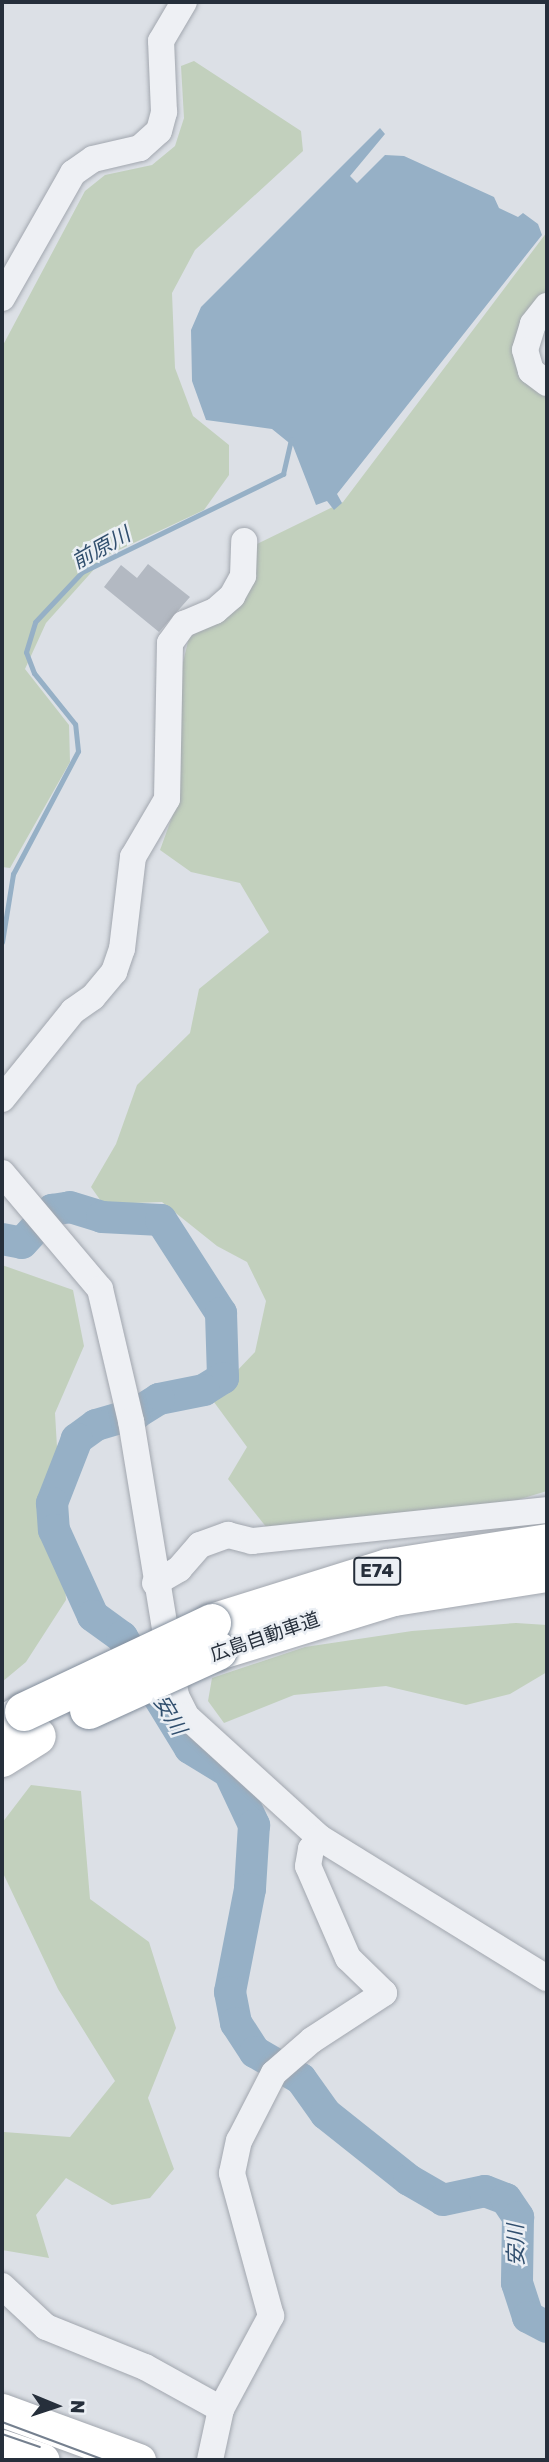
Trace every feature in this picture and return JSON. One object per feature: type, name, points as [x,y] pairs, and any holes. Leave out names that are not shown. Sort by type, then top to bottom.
[{"type":"highway","name":"広島自動車道","points":[[2,1758],[21,1725],[215,1637],[388,1568],[547,1543]]},
{"type":"highway","name":"広島自動車道","points":[[215,1637],[394,1597],[547,1573]]},
{"type":"main road","points":[[2,2410],[139,2460]]},
{"type":"main road","points":[[2,2446],[43,2460]]},
{"type":"street","points":[[2,298],[73,173],[93,159],[140,148],[159,131],[163,112],[161,41],[184,2]]},
{"type":"street","points":[[547,306],[533,324],[525,350],[531,372],[547,383]]},
{"type":"street","points":[[2,1099],[57,1029],[114,972],[122,949],[133,857],[167,799],[170,643],[184,624],[215,611],[232,596],[243,576],[244,541]]},
{"type":"street","points":[[2,1173],[100,1289],[129,1415],[176,1696],[186,1716],[320,1838],[547,1978]]},
{"type":"street","points":[[155,1583],[179,1569],[200,1545],[228,1535],[252,1541],[547,1510]]},
{"type":"street","points":[[210,2460],[221,2409],[271,2316],[232,2173],[239,2141],[279,2068],[384,1993],[348,1958],[308,1866],[320,1838]]},
{"type":"street","points":[[2,2286],[46,2327],[145,2367],[221,2409]]},
{"type":"green space","points":[[194,61],[301,131],[303,151],[195,250],[172,293],[175,368],[193,416],[229,445],[229,475],[204,510],[106,556],[46,623],[25,669],[69,725],[70,762],[10,868],[2,867],[2,347],[85,191],[105,175],[152,165],[175,146],[184,118],[181,66]]},
{"type":"green space","points":[[547,232],[547,292],[525,321],[519,373],[547,395],[547,1491],[494,1507],[267,1528],[228,1479],[247,1447],[211,1398],[255,1352],[266,1301],[247,1262],[217,1246],[162,1202],[103,1204],[91,1187],[116,1144],[137,1085],[190,1033],[199,989],[269,932],[240,883],[191,872],[160,850],[176,806],[181,770],[181,671],[189,637],[227,611],[251,582],[257,544],[343,502]]},
{"type":"green space","points":[[2,1265],[73,1290],[84,1346],[55,1413],[66,1600],[26,1662],[2,1682]]},
{"type":"green space","points":[[516,1623],[547,1625],[547,1672],[510,1694],[466,1705],[386,1686],[294,1695],[224,1723],[208,1701],[212,1678],[305,1647],[412,1631]]},
{"type":"green space","points":[[31,1785],[81,1791],[90,1899],[149,1942],[176,2028],[148,2098],[174,2169],[150,2198],[112,2205],[66,2178],[36,2215],[49,2258],[2,2250],[2,2127],[4,2132],[70,2137],[115,2081],[58,1989],[2,1871],[2,1823]]},
{"type":"water","points":[[380,128],[385,134],[350,176],[357,183],[385,155],[404,156],[494,197],[499,208],[518,217],[523,213],[538,224],[542,235],[337,494],[342,503],[334,510],[327,501],[316,505],[293,446],[272,429],[206,420],[192,381],[191,330],[201,307]]},
{"type":"building","points":[[148,564],[190,597],[159,632],[104,587],[121,565],[137,578]]},
{"type":"waterway","name":"前原川","points":[[2,942],[13,874],[78,751],[75,724],[34,673],[26,652],[35,622],[82,572],[283,474],[291,439]]},
{"type":"waterway","name":"安川","points":[[2,1239],[22,1243],[52,1210],[70,1207],[102,1217],[161,1220],[221,1313],[223,1378],[204,1390],[159,1399],[137,1413],[96,1425],[77,1439],[52,1503],[54,1530],[93,1616],[122,1637],[190,1748],[229,1772],[254,1825],[250,1889],[230,1992],[236,2023],[255,2052],[301,2079],[326,2114],[409,2180],[443,2200],[485,2191],[506,2199],[518,2217],[517,2283],[528,2317],[547,2327]]},
{"type":"tram line","points":[[2,2422],[104,2460]]},
{"type":"tram line","points":[[2,2434],[40,2447]]}]
